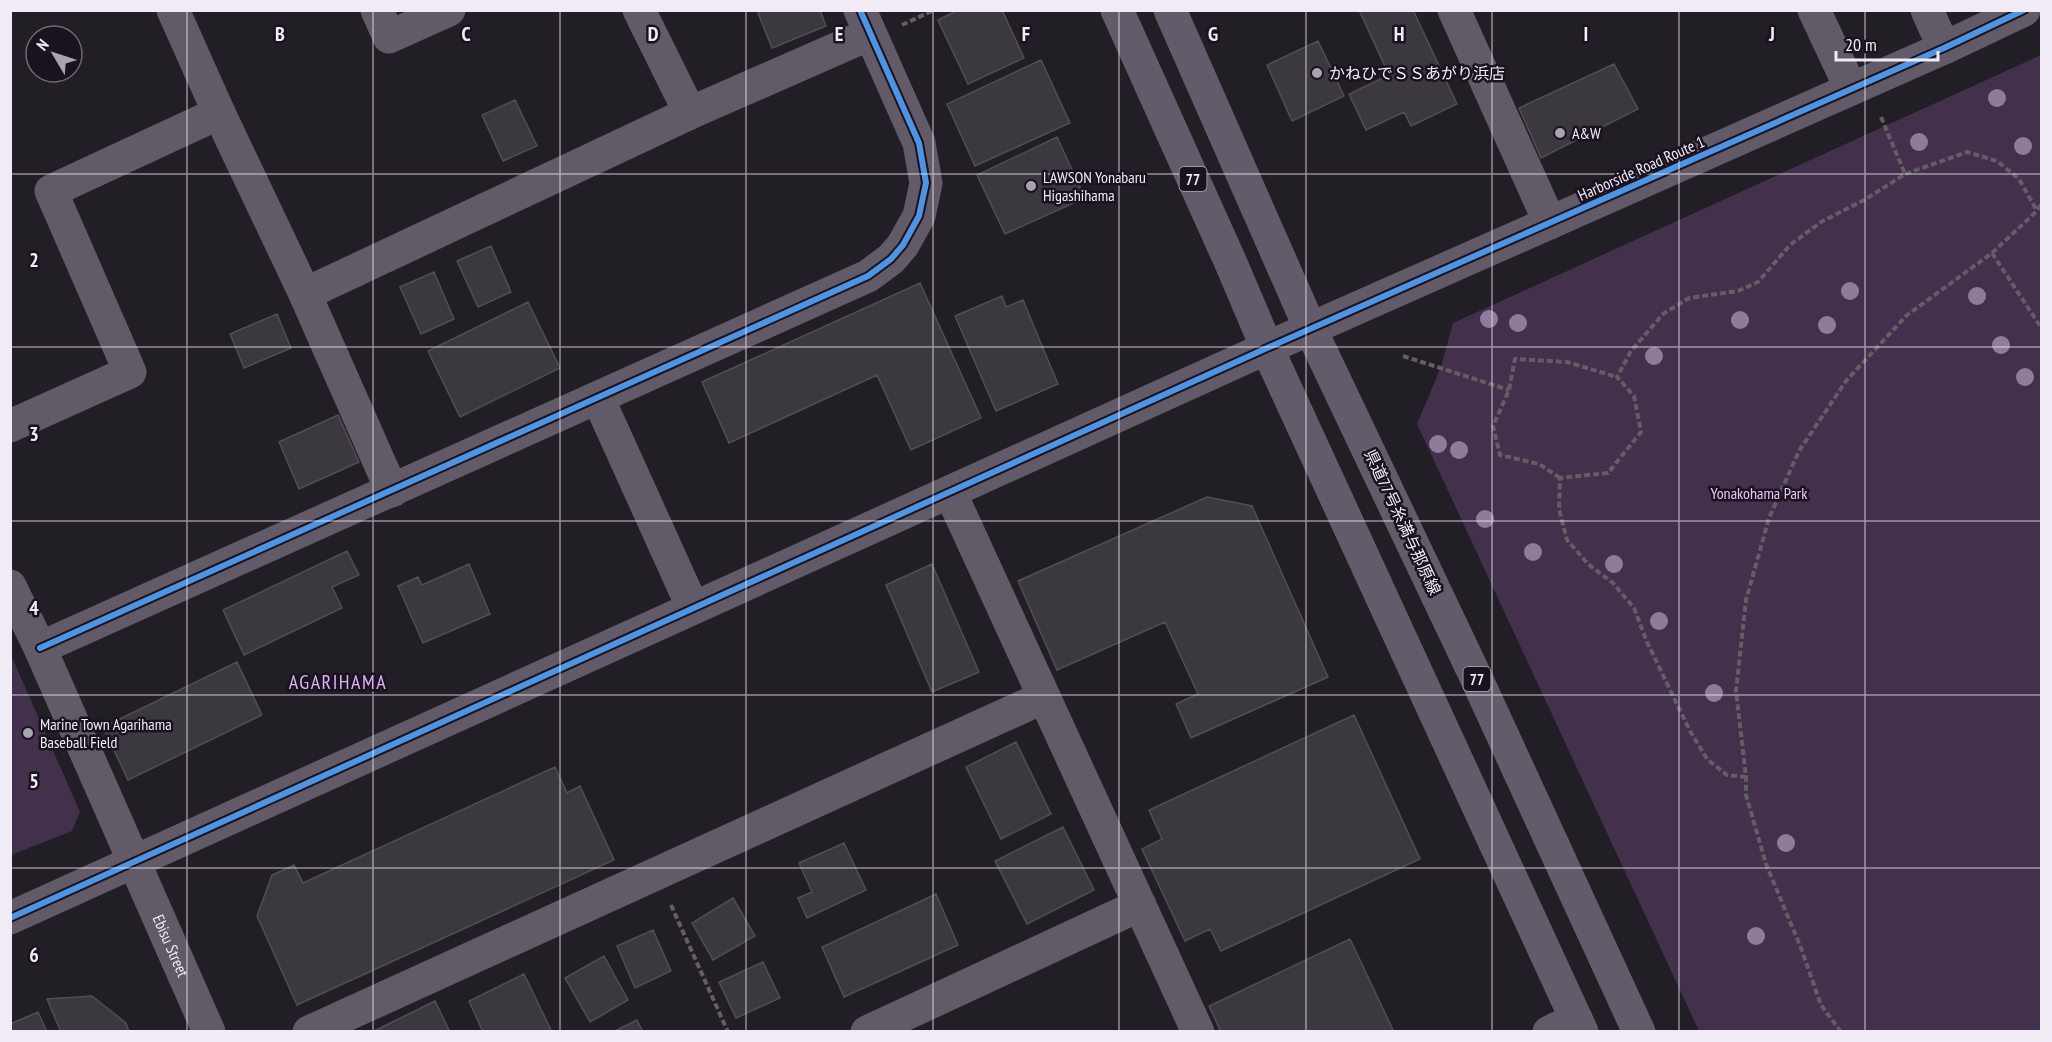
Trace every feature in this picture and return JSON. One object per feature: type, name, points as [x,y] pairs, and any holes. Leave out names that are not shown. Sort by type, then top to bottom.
[{"type":"main road","name":"77","points":[[1117,10],[1569,1027]]},
{"type":"main road","name":"県道77号糸満与那原線","points":[[1172,11],[1310,328],[1473,671],[1639,1032]]},
{"type":"street","points":[[173,10],[305,294],[392,491]]},
{"type":"street","points":[[377,10],[389,37],[449,10]]},
{"type":"street","points":[[639,10],[690,113]]},
{"type":"street","points":[[1454,10],[1550,223]]},
{"type":"street","points":[[1814,10],[1851,89]]},
{"type":"street","points":[[1927,10],[1944,48]]},
{"type":"street","name":"Harborside Road Route 1","points":[[10,918],[1310,328],[1944,48],[2024,10]]},
{"type":"street","points":[[40,648],[868,276],[891,259],[903,245],[919,216],[926,183],[919,143],[874,24],[305,294]]},
{"type":"street","points":[[10,426],[130,372],[51,190],[219,113]]},
{"type":"street","points":[[598,398],[693,608]]},
{"type":"street","points":[[950,492],[1198,1032]]},
{"type":"street","name":"Ebisu Street","points":[[10,586],[40,648],[209,1032]]},
{"type":"street","points":[[309,1032],[1044,697]]},
{"type":"street","points":[[867,1032],[1140,905]]},
{"type":"path","points":[[874,24],[934,10]]},
{"type":"path","points":[[1881,117],[1905,174]]},
{"type":"path","points":[[1617,377],[1631,351],[1663,314],[1689,298],[1738,291],[1758,282],[1790,245],[1821,222],[1866,199],[1905,174],[1967,152],[1997,161],[2019,179],[2037,211]]},
{"type":"path","points":[[1841,1032],[1821,1005],[1801,948],[1766,864],[1746,795],[1736,691],[1746,600],[1769,518],[1799,451],[1846,381],[1906,316],[1992,253],[2037,211],[2042,203]]},
{"type":"path","points":[[1992,253],[2042,329]]},
{"type":"path","points":[[1403,356],[1509,390]]},
{"type":"path","points":[[1515,359],[1567,362],[1617,377],[1634,396],[1641,432],[1608,473],[1560,478],[1539,464],[1500,455],[1493,426],[1509,390],[1515,359]]},
{"type":"path","points":[[1560,478],[1559,509],[1567,540],[1588,564],[1613,583],[1634,608],[1690,731],[1707,759],[1728,775],[1746,777]]},
{"type":"path","points":[[658,874],[728,1032]]},
{"type":"green space","name":"Yonakohama Park","points":[[2041,55],[2041,1031],[1699,1031],[1417,424],[1441,367],[1453,323]]},
{"type":"green space","name":"Marine Town Agarihama Baseball Field","points":[[11,655],[80,812],[72,831],[11,855]]},
{"type":"building","points":[[764,10],[820,10],[826,26],[772,48],[758,13]]},
{"type":"building","points":[[958,10],[1002,10],[1024,58],[968,84],[938,20]]},
{"type":"building","points":[[1359,10],[1413,10],[1457,104],[1411,126],[1404,112],[1366,130],[1349,94],[1389,75]]},
{"type":"building","points":[[1318,41],[1344,96],[1292,121],[1267,65]]},
{"type":"building","points":[[1041,60],[1070,123],[975,166],[947,104]]},
{"type":"building","name":"A&W","points":[[1614,64],[1638,109],[1541,158],[1519,108]]},
{"type":"building","points":[[515,100],[537,146],[503,161],[482,115]]},
{"type":"building","name":"LAWSON Yonabaru Higashihama","points":[[1057,137],[1085,198],[1005,234],[977,175]]},
{"type":"building","points":[[491,246],[511,292],[478,307],[457,261]]},
{"type":"building","points":[[434,272],[454,319],[421,334],[400,287]]},
{"type":"building","points":[[920,283],[981,418],[911,450],[877,375],[729,443],[702,382]]},
{"type":"building","points":[[1002,296],[1006,307],[1023,300],[1058,384],[996,411],[955,316]]},
{"type":"building","points":[[528,302],[560,368],[460,417],[428,351]]},
{"type":"building","points":[[277,314],[291,348],[244,368],[230,334]]},
{"type":"building","points":[[338,415],[359,462],[299,489],[279,442]]},
{"type":"building","points":[[1207,497],[1252,506],[1328,677],[1191,738],[1176,704],[1198,694],[1165,622],[1057,670],[1018,581]]},
{"type":"building","points":[[347,551],[359,575],[332,587],[342,608],[244,655],[223,610]]},
{"type":"building","points":[[469,564],[490,614],[423,643],[398,586],[418,577],[422,585]]},
{"type":"building","points":[[932,564],[979,672],[932,692],[886,585]]},
{"type":"building","points":[[237,662],[262,715],[128,780],[103,727]]},
{"type":"building","points":[[1354,715],[1420,859],[1221,951],[1210,929],[1185,941],[1142,849],[1162,839],[1149,810]]},
{"type":"building","points":[[1016,742],[1051,814],[1001,839],[966,767]]},
{"type":"building","points":[[555,767],[567,793],[580,786],[614,860],[297,1005],[257,916],[272,875],[294,865],[303,883]]},
{"type":"building","points":[[1063,827],[1094,890],[1027,924],[995,861]]},
{"type":"building","points":[[844,843],[866,890],[807,918],[798,898],[812,892],[799,863]]},
{"type":"building","points":[[936,894],[958,945],[844,997],[822,947]]},
{"type":"building","points":[[733,898],[755,936],[713,960],[692,923]]},
{"type":"building","points":[[653,930],[671,971],[635,988],[617,946]]},
{"type":"building","points":[[1350,939],[1394,1032],[1221,1032],[1209,1006]]},
{"type":"building","points":[[604,956],[628,1000],[590,1022],[565,978]]},
{"type":"building","points":[[763,962],[780,998],[736,1018],[719,982]]},
{"type":"building","points":[[524,974],[552,1032],[483,1032],[469,1001]]},
{"type":"building","points":[[92,996],[126,1023],[129,1032],[61,1032],[47,999]]},
{"type":"building","points":[[435,1001],[450,1032],[372,1032]]},
{"type":"building","points":[[38,1012],[47,1032],[10,1032],[10,1024]]},
{"type":"building","points":[[637,1020],[643,1032],[613,1032]]},
{"type":"cycle path","points":[[40,648],[868,276],[891,259],[903,245],[919,216],[926,183],[919,143],[860,10]]},
{"type":"cycle path","points":[[10,918],[1267,348],[1944,48],[2024,10]]},
{"type":"place","name":"かねひでＳＳあがり浜店","points":[[1317,73]]},
{"type":"place","name":"A&W","points":[[1560,133]]},
{"type":"place","name":"LAWSON Yonabaru Higashihama","points":[[1031,186]]},
{"type":"place","name":"Marine Town Agarihama Baseball Field","points":[[28,733]]},
{"type":"district","name":"AGARIHAMA","points":[[338,682]]}]
